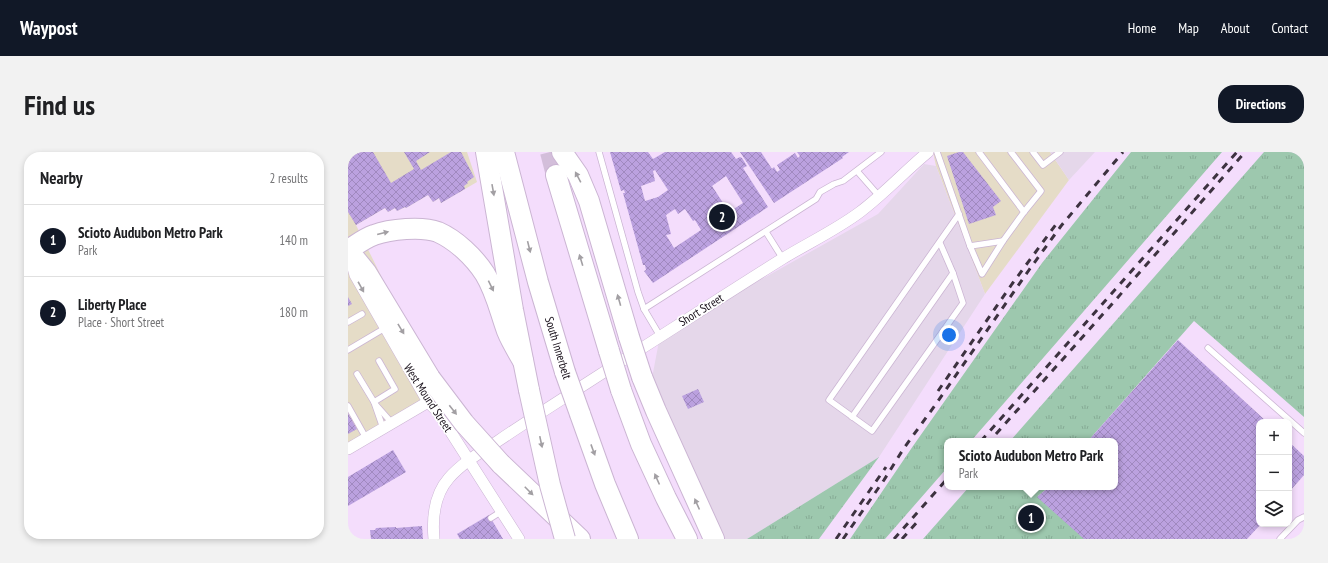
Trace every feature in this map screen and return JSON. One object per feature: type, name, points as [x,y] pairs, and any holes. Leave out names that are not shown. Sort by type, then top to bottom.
[{"type":"highway","points":[[486,152],[523,361],[550,485],[565,539]]},
{"type":"highway","name":"South Innerbelt","points":[[504,152],[538,282],[564,372],[605,484],[628,539]]},
{"type":"highway","points":[[564,154],[578,176],[589,201],[642,377],[714,539]]},
{"type":"highway","points":[[556,175],[621,390],[641,444],[687,539]]},
{"type":"highway","points":[[523,361],[507,331],[498,301],[485,275],[477,263],[453,240],[437,232],[424,229],[388,231],[374,235],[348,250],[369,277],[430,378],[464,423],[481,444],[580,539]]},
{"type":"street","name":"Short Street","points":[[434,539],[434,511],[437,498],[448,478],[526,422],[660,336],[846,221],[879,196],[928,152]]},
{"type":"street","name":"West Mound Street","points":[[348,250],[355,275],[428,402],[438,412],[519,539]]},
{"type":"street","points":[[348,449],[428,402]]},
{"type":"lane","points":[[599,152],[638,292],[644,310],[660,336]]},
{"type":"lane","points":[[644,310],[816,200],[820,192],[843,181],[881,152]]},
{"type":"lane","points":[[937,152],[970,246],[982,274],[1024,212],[1041,191],[1011,152]]},
{"type":"lane","points":[[979,152],[1024,212]]},
{"type":"lane","points":[[1034,152],[1043,165],[1060,152]]},
{"type":"lane","points":[[857,171],[879,196]]},
{"type":"lane","points":[[940,243],[964,303],[872,431],[829,400],[959,214]]},
{"type":"lane","points":[[766,232],[783,259]]},
{"type":"lane","points":[[970,246],[1003,242]]},
{"type":"lane","points":[[852,417],[953,273]]},
{"type":"lane","points":[[348,322],[362,314]]},
{"type":"lane","points":[[348,350],[385,328]]},
{"type":"lane","points":[[1208,348],[1304,433]]},
{"type":"lane","points":[[374,402],[395,389],[379,361]]},
{"type":"lane","points":[[357,374],[388,426]]},
{"type":"lane","points":[[374,402],[388,426]]},
{"type":"lane","points":[[348,406],[366,438]]},
{"type":"lane","points":[[491,518],[502,511]]},
{"type":"lane","points":[[1280,539],[1298,520],[1304,517]]},
{"type":"shaded area","points":[[348,152],[467,152],[477,182],[441,203],[439,198],[433,202],[428,195],[406,208],[405,207],[397,211],[395,208],[388,212],[385,208],[356,225],[386,286],[450,392],[348,450]]},
{"type":"shaded area","points":[[933,152],[1050,152],[1069,180],[985,294],[936,166]]},
{"type":"shaded area","points":[[1050,152],[1095,152],[1069,180]]},
{"type":"shaded area","points":[[924,164],[936,166],[985,294],[879,457],[747,539],[721,539],[652,378],[660,336],[878,214]]},
{"type":"green space","points":[[1131,152],[1222,152],[974,438],[944,438],[944,471],[885,539],[850,539],[913,446],[1042,263]]},
{"type":"green space","points":[[1264,152],[1304,152],[1304,417],[1194,321],[1091,438],[1013,438]]},
{"type":"green space","points":[[879,457],[819,539],[747,539]]},
{"type":"green space","points":[[966,490],[1045,490],[1038,496],[1086,539],[923,539]]},
{"type":"building","points":[[348,152],[373,152],[391,183],[414,169],[404,152],[430,152],[416,161],[421,170],[451,152],[461,152],[474,177],[464,186],[465,189],[441,203],[439,198],[433,202],[428,195],[406,208],[405,207],[397,211],[395,208],[388,212],[385,208],[356,225],[348,212]]},
{"type":"building","points":[[610,152],[648,152],[653,159],[665,152],[731,152],[736,159],[740,157],[742,158],[747,166],[743,168],[768,207],[653,283],[644,271],[646,270],[645,265],[643,265],[623,193],[625,193],[624,190],[621,191]],"holes":[[[655,170],[668,190],[658,197],[645,201],[641,186],[655,181],[653,171]],[[726,176],[743,203],[729,212],[712,186]],[[675,209],[678,214],[685,209],[693,221],[695,220],[701,230],[674,248],[666,235],[671,234],[666,215]]]},
{"type":"building","points":[[740,152],[761,152],[772,169],[774,167],[777,172],[780,170],[777,165],[795,153],[798,158],[800,156],[797,152],[849,152],[842,157],[843,158],[774,203]]},
{"type":"building","points":[[963,152],[1001,201],[993,207],[996,215],[969,224],[947,156]]},
{"type":"building","points":[[348,297],[352,304],[348,306]]},
{"type":"building","points":[[1178,340],[1264,419],[1256,419],[1256,527],[1258,527],[1247,539],[1084,539],[1037,497],[1045,490],[1118,490],[1118,438],[1091,438]]},
{"type":"building","points":[[698,389],[704,402],[688,409],[682,396]]},
{"type":"building","points":[[348,413],[357,429],[348,434]]},
{"type":"building","points":[[1292,445],[1304,456],[1304,475],[1292,489]]},
{"type":"building","points":[[393,450],[406,472],[348,506],[348,477]]},
{"type":"building","points":[[489,515],[503,539],[460,539],[457,534]]},
{"type":"building","points":[[422,526],[423,539],[371,539],[370,530],[375,530],[376,528]]},
{"type":"tunnel","points":[[550,152],[556,175]]},
{"type":"railway","points":[[843,539],[884,480],[904,448],[1029,270],[1061,226],[1123,152]]},
{"type":"railway","points":[[984,438],[1237,152]]},
{"type":"railway","points":[[996,434],[1245,152]]},
{"type":"railway","points":[[938,391],[1012,284],[1057,223]]},
{"type":"railway","points":[[836,539],[886,467]]},
{"type":"railway","points":[[894,539],[944,482]]},
{"type":"railway","points":[[902,539],[919,520]]},
{"type":"place","name":"Liberty Place","points":[[722,217]]},
{"type":"place","name":"Scioto Audubon Metro Park","points":[[1031,518]]}]
